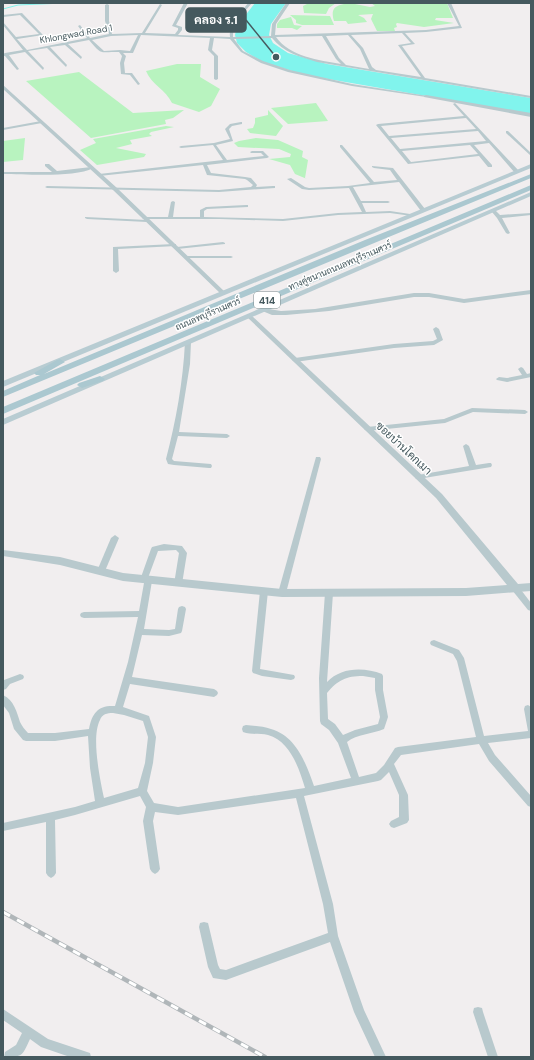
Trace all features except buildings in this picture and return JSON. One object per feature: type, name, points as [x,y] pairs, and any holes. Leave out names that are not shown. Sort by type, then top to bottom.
[{"type":"main road","name":"ทางคู่ขนานถนนลพบุรีราเมศวร์","points":[[3,384],[60,362],[410,215],[531,166]]},
{"type":"main road","name":"ถนนลพบุรีราเมศวร์","points":[[3,393],[116,348],[368,242],[531,176]]},
{"type":"main road","name":"ถนนลพบุรีราเมศวร์","points":[[3,411],[395,246],[496,211],[531,187]]},
{"type":"main road","name":"ทางคู่ขนานถนนลพบุรีราเมศวร์","points":[[3,422],[328,281],[496,211],[531,194]]},
{"type":"main road","points":[[482,197],[496,211]]},
{"type":"main road","points":[[292,265],[368,242]]},
{"type":"main road","points":[[328,281],[395,246]]},
{"type":"main road","points":[[3,393],[60,362]]},
{"type":"main road","points":[[3,411],[100,379]]},
{"type":"street","points":[[175,36],[180,30],[180,27],[174,26],[186,3]]},
{"type":"street","points":[[250,3],[234,24],[234,38],[237,48],[252,58],[281,70],[315,78],[531,115]]},
{"type":"street","points":[[288,3],[274,24],[273,36],[279,44],[297,55],[317,61],[531,97]]},
{"type":"street","name":"Khlongwad Road 1","points":[[4,55],[111,35],[141,34],[234,38],[461,27],[449,3]]},
{"type":"street","points":[[106,5],[107,21],[111,35]]},
{"type":"street","points":[[80,26],[102,51],[132,52],[141,34],[160,5]]},
{"type":"street","points":[[3,16],[21,14],[41,35],[16,38]]},
{"type":"street","points":[[3,23],[16,38],[25,52],[43,69]]},
{"type":"street","points":[[402,31],[413,44],[400,45],[424,79]]},
{"type":"street","points":[[348,33],[362,49],[370,68],[375,71]]},
{"type":"street","points":[[323,34],[338,59],[345,66]]},
{"type":"street","points":[[212,38],[210,50],[216,56],[216,79]]},
{"type":"street","points":[[66,44],[81,58]]},
{"type":"street","points":[[48,47],[66,66]]},
{"type":"street","points":[[120,52],[124,56],[122,63],[123,74],[132,74],[138,84]]},
{"type":"street","points":[[4,55],[17,69]]},
{"type":"street","points":[[4,89],[99,175],[187,257],[223,293]]},
{"type":"street","points":[[455,104],[517,172]]},
{"type":"street","points":[[467,118],[378,125],[410,163],[481,155]]},
{"type":"street","points":[[3,129],[41,122]]},
{"type":"street","points":[[181,147],[231,141],[232,139],[227,128],[241,123]]},
{"type":"street","points":[[388,137],[478,130]]},
{"type":"street","points":[[507,132],[531,155]]},
{"type":"street","points":[[231,136],[237,137]]},
{"type":"street","points":[[399,150],[489,142]]},
{"type":"street","points":[[214,144],[226,161]]},
{"type":"street","points":[[471,144],[490,166]]},
{"type":"street","points":[[341,146],[373,184]]},
{"type":"street","points":[[99,175],[226,161],[237,162],[267,157],[262,152],[252,152]]},
{"type":"street","points":[[259,158],[269,163]]},
{"type":"street","points":[[204,164],[209,174],[249,179],[255,184],[252,189]]},
{"type":"street","points":[[47,165],[56,173]]},
{"type":"street","points":[[374,167],[391,169],[423,210]]},
{"type":"street","points":[[3,173],[74,172],[91,168]]},
{"type":"street","points":[[289,179],[304,188],[309,189],[350,187],[401,181]]},
{"type":"street","points":[[47,187],[219,191],[273,188]]},
{"type":"street","points":[[350,187],[360,202],[364,212]]},
{"type":"street","points":[[170,218],[173,202]]},
{"type":"street","points":[[360,202],[388,202]]},
{"type":"street","points":[[202,218],[202,210],[206,208],[246,206]]},
{"type":"street","points":[[496,211],[531,214]]},
{"type":"street","points":[[496,211],[508,233]]},
{"type":"street","points":[[88,218],[283,220],[364,212],[397,212],[410,215]]},
{"type":"street","points":[[116,271],[115,248],[175,247],[223,243]]},
{"type":"street","points":[[187,257],[231,257]]},
{"type":"street","points":[[263,310],[282,313],[317,311],[414,295],[429,295],[464,301],[531,292]]},
{"type":"street","name":"ซอยบ้านโคกเมา","points":[[248,316],[439,496],[531,608]]},
{"type":"street","points":[[295,360],[394,346],[434,343],[440,340],[436,329]]},
{"type":"street","points":[[188,342],[187,364],[176,434],[169,456],[170,462],[209,466]]},
{"type":"street","points":[[521,369],[529,376]]},
{"type":"street","points":[[499,379],[508,380],[529,376]]},
{"type":"street","points":[[367,429],[445,421],[472,410],[525,412]]},
{"type":"street","points":[[176,434],[227,436]]},
{"type":"street","points":[[466,446],[473,467]]},
{"type":"street","points":[[282,593],[318,459]]},
{"type":"street","points":[[418,477],[489,465]]},
{"type":"street","points":[[101,571],[115,538]]},
{"type":"street","points":[[118,710],[128,680],[140,632],[146,581],[155,549],[158,547],[180,548],[183,553],[178,584]]},
{"type":"street","points":[[3,553],[60,561],[146,581],[282,593],[466,592],[531,587]]},
{"type":"street","points":[[264,591],[256,671],[291,677]]},
{"type":"street","points":[[329,593],[324,654],[324,721],[332,728],[342,741],[357,782]]},
{"type":"street","points":[[140,632],[169,633],[178,631],[182,609]]},
{"type":"street","points":[[84,615],[143,614]]},
{"type":"street","points":[[434,643],[456,652],[461,660],[481,740],[492,758],[531,803]]},
{"type":"street","points":[[323,693],[335,679],[348,673],[373,674],[379,676],[378,690],[384,717],[381,726],[373,731],[346,736],[342,741]]},
{"type":"street","points":[[3,688],[7,682],[20,677]]},
{"type":"street","points":[[128,680],[214,693]]},
{"type":"street","points":[[3,699],[13,711],[18,726],[26,737],[55,737],[92,732]]},
{"type":"street","points":[[100,803],[94,764],[92,732],[95,717],[102,711],[110,709],[146,719],[152,737],[149,763],[142,791],[151,807],[148,820],[155,869]]},
{"type":"street","points":[[528,709],[531,728]]},
{"type":"street","points":[[246,729],[279,735],[296,754],[304,768],[311,791]]},
{"type":"street","points":[[151,807],[178,811],[311,791],[378,777],[390,764],[398,751],[531,734]]},
{"type":"street","points":[[390,764],[394,776],[402,789],[405,804],[404,820],[394,824]]},
{"type":"street","points":[[3,826],[75,811],[142,791]]},
{"type":"street","points":[[299,793],[328,904],[333,936],[359,1012],[381,1057]]},
{"type":"street","points":[[50,816],[51,874]]},
{"type":"street","points":[[204,928],[213,967],[217,974],[226,975],[333,936]]},
{"type":"street","points":[[478,1012],[493,1057]]},
{"type":"street","points":[[3,1014],[45,1043],[86,1057]]},
{"type":"street","points":[[9,1056],[20,1049],[28,1031]]},
{"type":"green space","points":[[336,3],[329,8],[326,14],[304,13],[303,6],[307,4]]},
{"type":"green space","points":[[350,3],[370,7],[375,6],[371,3],[447,3],[453,18],[436,18],[435,20],[454,23],[424,27],[397,23],[397,27],[394,28],[395,31],[377,31],[371,19],[373,14],[358,15],[364,18],[367,22],[348,24],[346,21],[334,21],[333,13],[335,8]]},
{"type":"green space","points":[[290,15],[330,16],[334,25],[302,25],[296,23],[296,20]]},
{"type":"green space","points":[[291,17],[294,25],[302,26],[297,30],[292,28],[277,28],[277,24],[280,20]]},
{"type":"green space","points":[[177,64],[201,64],[200,77],[220,89],[211,106],[199,112],[172,103],[166,94],[151,80],[146,71]]},
{"type":"green space","points":[[79,72],[133,113],[184,110],[173,118],[165,120],[166,124],[91,138],[26,81]]},
{"type":"green space","points":[[316,103],[328,121],[288,124],[271,108]]},
{"type":"green space","points":[[268,110],[283,126],[276,136],[250,133],[247,129],[253,128],[255,118],[268,115]]},
{"type":"green space","points":[[166,126],[174,127],[151,132],[149,134],[152,136],[130,140],[132,144],[116,148],[146,154],[144,157],[97,165],[80,150],[96,143],[93,139]]},
{"type":"green space","points":[[25,138],[23,160],[3,162],[3,141]]},
{"type":"green space","points":[[256,138],[278,140],[303,151],[302,157],[308,160],[305,178],[307,179],[295,174],[290,165],[269,159],[290,157],[291,154],[279,149],[238,147],[234,143]]},
{"type":"water","points":[[255,3],[286,3],[271,24],[269,35],[273,43],[288,53],[327,64],[531,98],[531,114],[305,75],[263,62],[246,52],[237,43],[235,35],[237,26]]},
{"type":"waterway","points":[[3,9],[18,5],[64,3]]},
{"type":"railway","points":[[3,912],[265,1057]]},
{"type":"place","name":"คลอง ร.1","points":[[276,57]]}]
